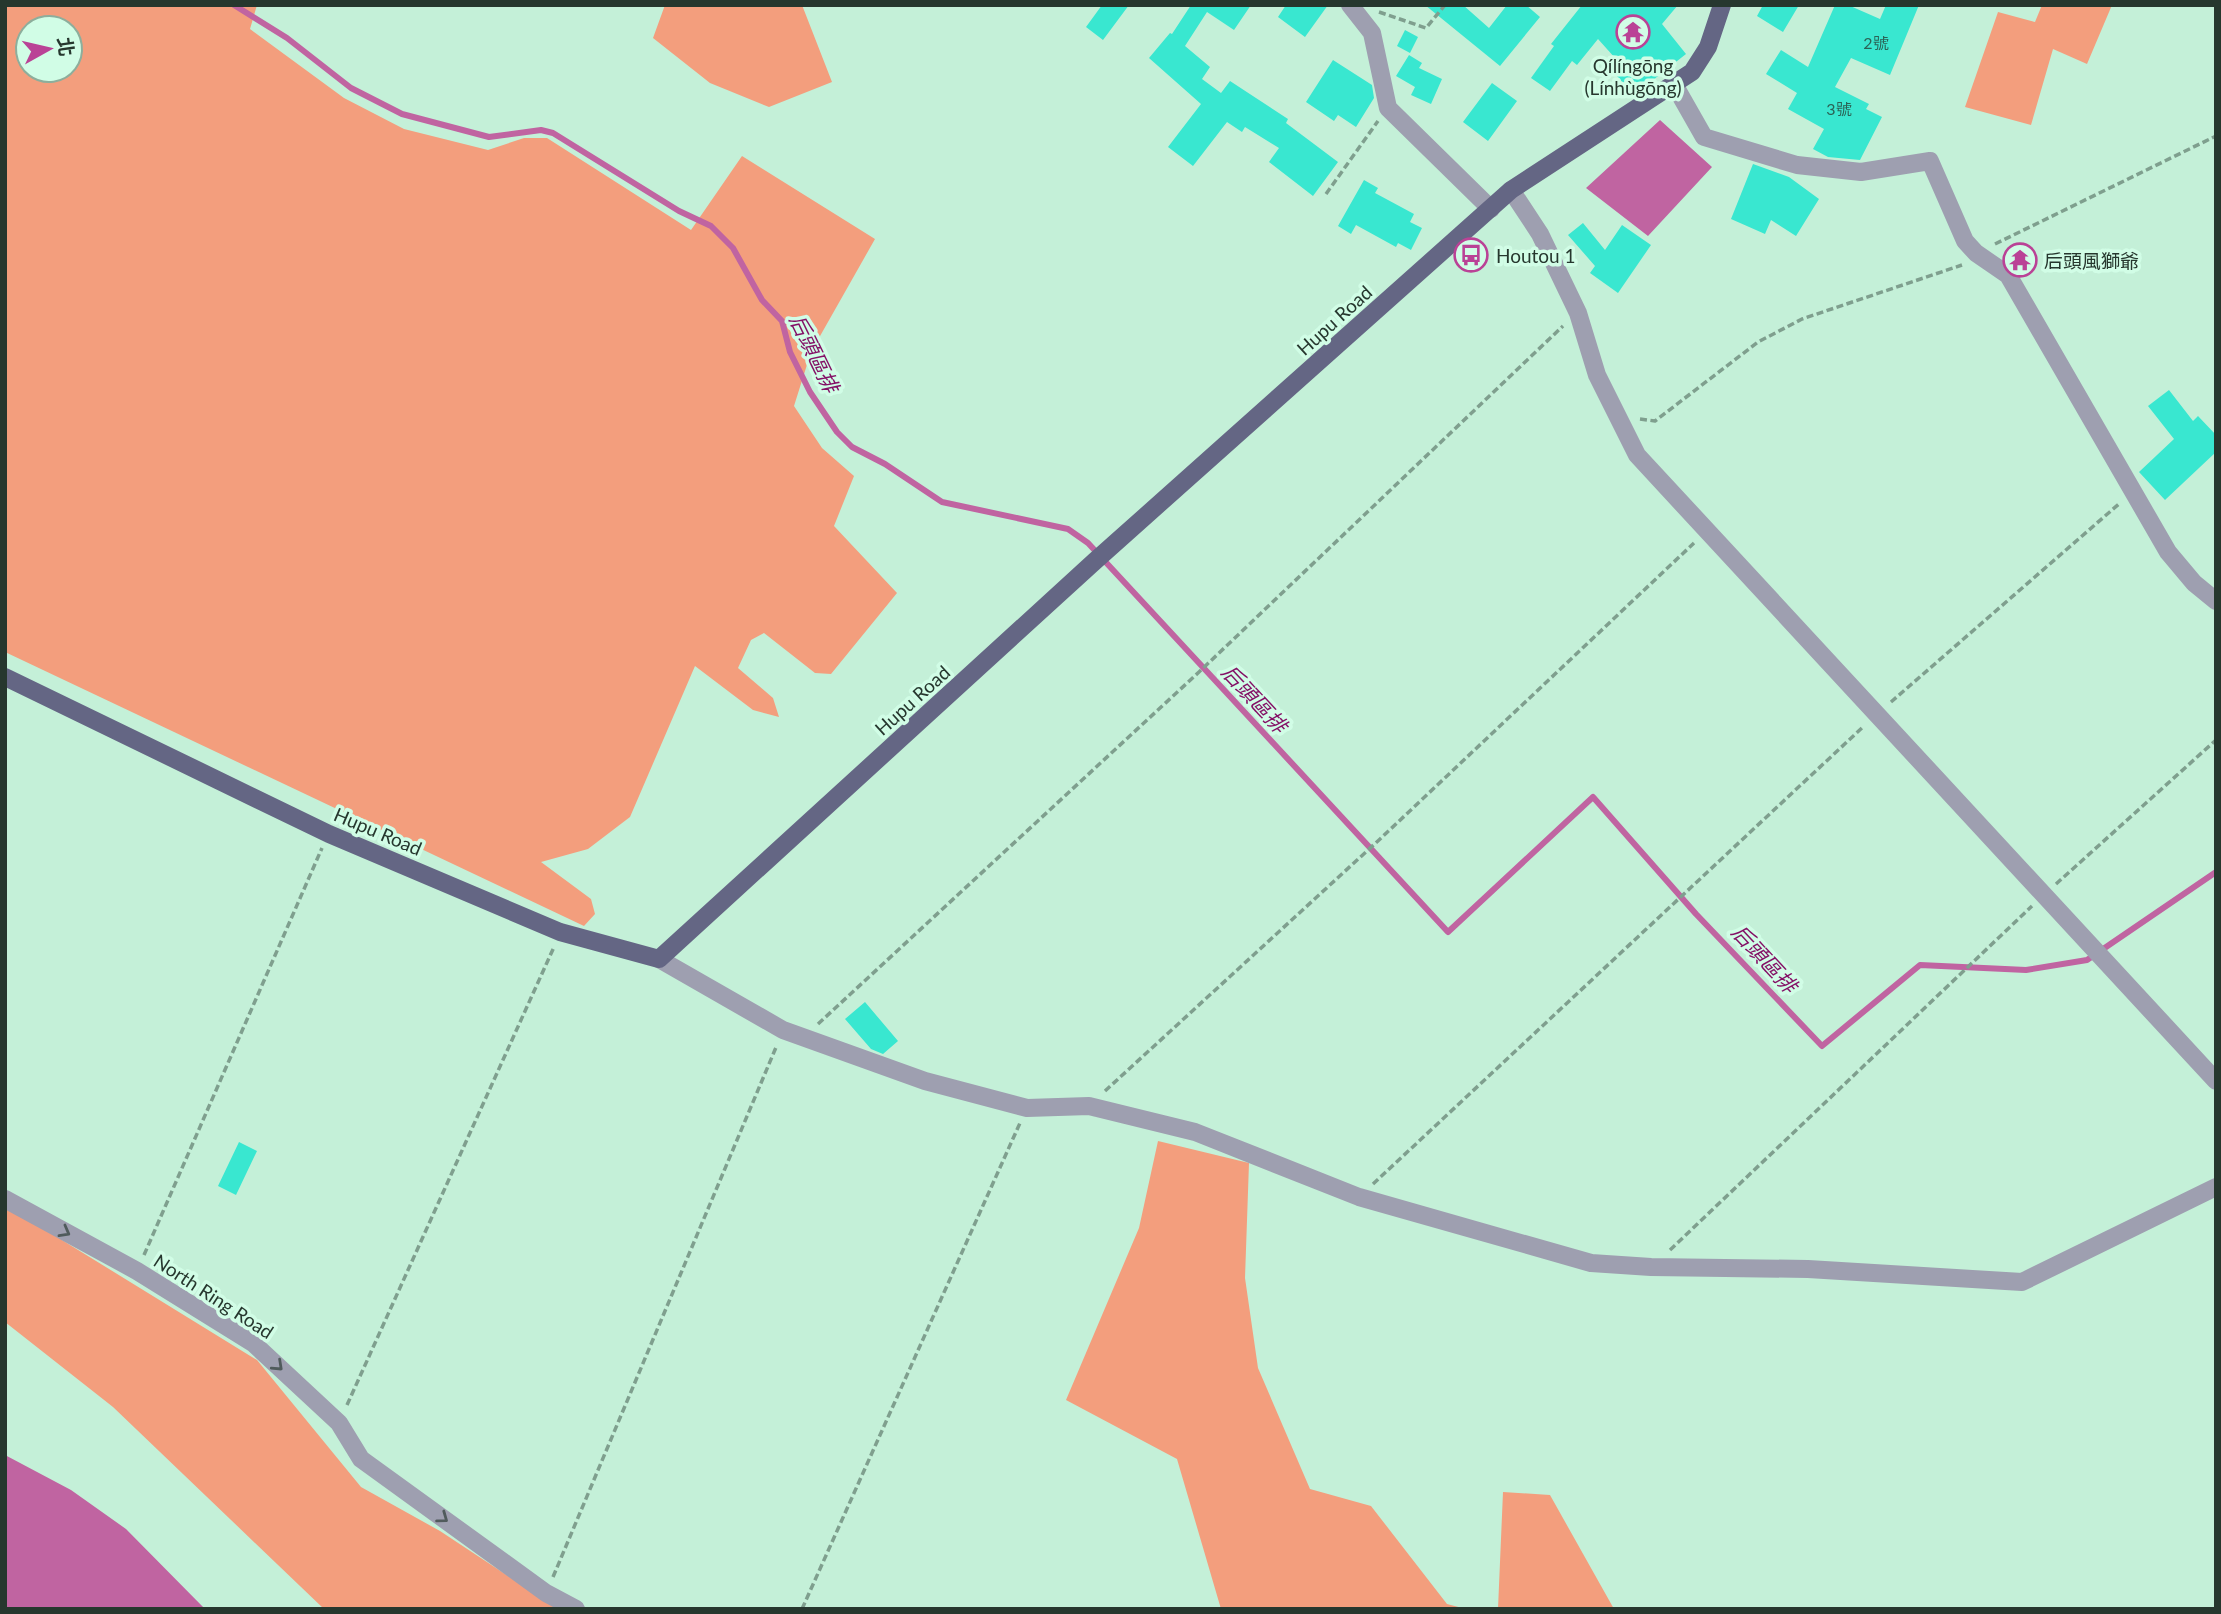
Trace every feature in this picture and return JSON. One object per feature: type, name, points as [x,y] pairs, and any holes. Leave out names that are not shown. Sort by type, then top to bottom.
[{"type":"main road","name":"Hupu Road","points":[[5,677],[329,834],[561,932],[659,959],[1112,546],[1511,190],[1675,86],[1692,72],[1708,47],[1722,5]]},
{"type":"street","points":[[1350,5],[1371,33],[1388,108],[1491,209]]},
{"type":"street","points":[[1675,86],[1703,137],[1797,165],[1861,172],[1930,161],[1965,241],[1976,253],[2008,275],[2168,552],[2194,583],[2216,601]]},
{"type":"street","points":[[1511,190],[1540,234],[1578,313],[1597,375],[1637,455],[2216,1081]]},
{"type":"street","points":[[659,959],[783,1030],[925,1081],[1027,1108],[1089,1105],[1195,1132],[1359,1197],[1591,1263],[1651,1267],[1808,1269],[2022,1282],[2216,1187]]},
{"type":"street","name":"North Ring Road","points":[[5,1199],[137,1271],[253,1343],[339,1423],[361,1459],[546,1593],[576,1609]]},
{"type":"path","points":[[1374,10],[1426,28],[1445,5]]},
{"type":"path","points":[[1326,194],[1347,160],[1388,108]]},
{"type":"path","points":[[1620,418],[1655,421],[1758,342],[1802,318],[1959,267],[1976,253],[2216,136]]},
{"type":"path","points":[[805,1037],[1199,672],[1578,313]]},
{"type":"path","points":[[1359,1197],[1877,714],[2133,492]]},
{"type":"path","points":[[1089,1105],[1364,854],[1706,532]]},
{"type":"path","points":[[1651,1267],[1961,972],[2216,740]]},
{"type":"path","points":[[137,1271],[329,834]]},
{"type":"path","points":[[339,1423],[561,932]]},
{"type":"path","points":[[546,1593],[783,1030]]},
{"type":"path","points":[[802,1609],[1027,1108]]},
{"type":"shaded area","points":[[5,5],[257,5],[250,29],[344,98],[404,129],[488,150],[524,138],[547,138],[691,230],[742,156],[875,239],[811,352],[794,406],[822,448],[854,476],[834,526],[897,593],[831,674],[815,673],[764,633],[751,640],[738,668],[773,698],[779,717],[753,710],[695,666],[630,817],[588,849],[541,862],[591,899],[595,914],[584,926],[5,652]]},
{"type":"shaded area","points":[[665,5],[802,5],[832,82],[769,107],[710,83],[653,38]]},
{"type":"shaded area","points":[[2042,5],[2112,5],[2087,64],[2053,49],[2031,125],[1965,107],[1998,12],[2035,22]]},
{"type":"shaded area","points":[[1660,120],[1712,167],[1648,236],[1586,188]]},
{"type":"shaded area","points":[[1158,1141],[1249,1163],[1245,1278],[1258,1368],[1310,1489],[1371,1506],[1447,1604],[1466,1609],[1221,1609],[1177,1459],[1066,1400],[1139,1228]]},
{"type":"shaded area","points":[[5,1205],[257,1360],[361,1487],[440,1531],[558,1609],[324,1609],[113,1407],[5,1322]]},
{"type":"shaded area","points":[[5,1455],[71,1490],[126,1529],[205,1609],[5,1609]]},
{"type":"shaded area","points":[[1503,1492],[1550,1495],[1614,1609],[1498,1609]]},
{"type":"building","points":[[1102,5],[1129,5],[1103,40],[1086,27]]},
{"type":"building","points":[[1191,5],[1251,5],[1234,30],[1207,12],[1185,46],[1210,67],[1202,79],[1221,93],[1230,81],[1288,119],[1286,123],[1338,162],[1313,196],[1269,162],[1279,148],[1245,127],[1242,132],[1227,122],[1193,166],[1168,147],[1201,104],[1149,58],[1170,33],[1172,34]]},
{"type":"building","points":[[1286,5],[1328,5],[1305,37],[1278,17]]},
{"type":"building","points":[[1425,5],[1463,5],[1489,28],[1507,5],[1526,5],[1540,17],[1500,66]]},
{"type":"building","points":[[1582,5],[1678,5],[1662,24],[1686,54],[1634,95],[1616,75],[1624,68],[1598,39],[1577,65],[1572,61],[1550,91],[1531,78],[1554,46],[1551,44]]},
{"type":"building","points":[[1763,5],[1799,5],[1783,32],[1757,16]]},
{"type":"building","points":[[1835,5],[1848,5],[1880,19],[1886,5],[1919,5],[1890,75],[1851,58],[1835,87],[1869,104],[1866,109],[1882,117],[1860,160],[1828,157],[1813,149],[1824,129],[1788,109],[1797,93],[1766,74],[1781,50],[1808,67]]},
{"type":"building","points":[[1405,30],[1418,37],[1410,53],[1397,46]]},
{"type":"building","points":[[1409,55],[1422,63],[1419,68],[1442,79],[1431,104],[1411,95],[1415,87],[1396,76]]},
{"type":"building","points":[[1333,60],[1372,85],[1374,98],[1356,127],[1338,115],[1334,121],[1306,102]]},
{"type":"building","points":[[1492,83],[1517,101],[1488,141],[1463,122]]},
{"type":"building","points":[[1753,164],[1789,177],[1819,199],[1796,236],[1771,220],[1765,234],[1731,219]]},
{"type":"building","points":[[1364,180],[1378,188],[1375,193],[1414,214],[1410,222],[1422,228],[1411,250],[1398,243],[1396,247],[1356,225],[1351,234],[1338,226]]},
{"type":"building","points":[[1583,223],[1605,250],[1622,225],[1651,245],[1618,293],[1590,273],[1595,266],[1568,235]]},
{"type":"building","points":[[2169,390],[2193,421],[2198,416],[2216,435],[2216,452],[2165,500],[2139,472],[2174,439],[2148,406]]},
{"type":"building","points":[[865,1002],[898,1041],[883,1054],[871,1049],[845,1019]]},
{"type":"building","points":[[239,1142],[257,1151],[236,1195],[218,1186]]},
{"type":"waterway","name":"后頭區排","points":[[234,5],[287,38],[351,88],[402,114],[489,137],[541,130],[553,133],[679,211],[711,226],[733,248],[762,300],[782,321],[790,352],[810,392],[837,432],[852,447],[885,464],[942,502],[1068,529],[1088,543],[1448,932],[1593,797],[1696,914],[1822,1046],[1920,965],[2026,970],[2087,960],[2216,872]]},
{"type":"place","name":"Qílíngōng (Línhùgōng)","points":[[1633,32]]},
{"type":"place","name":"Houtou 1","points":[[1471,255]]},
{"type":"place","name":"后頭風獅爺","points":[[2020,260]]}]
